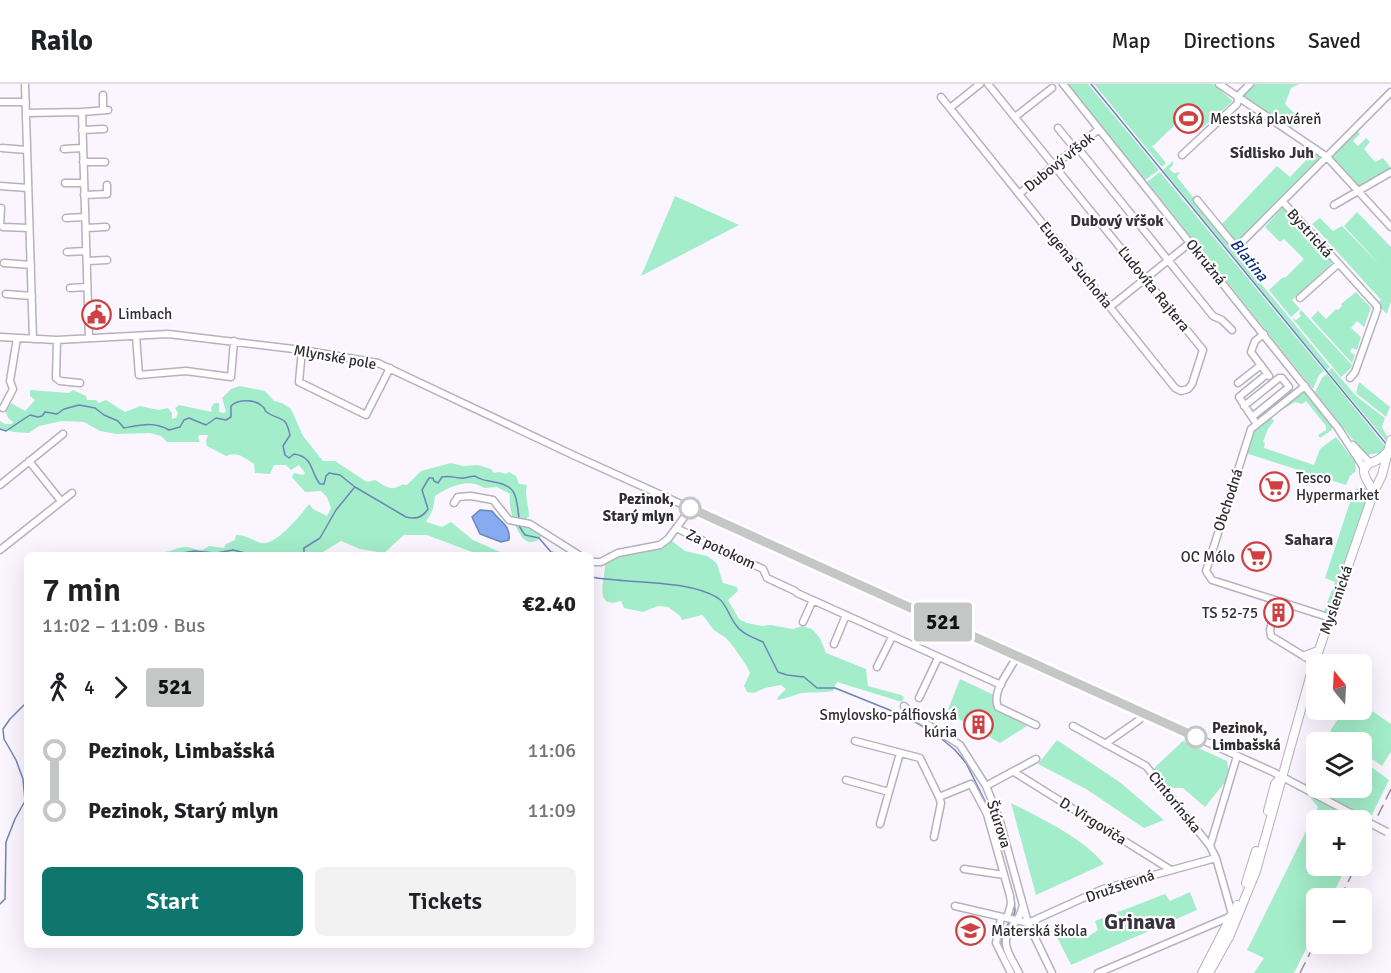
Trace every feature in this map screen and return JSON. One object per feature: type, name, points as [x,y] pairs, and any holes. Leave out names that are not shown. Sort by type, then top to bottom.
[{"type":"main road","name":"Myslenická","points":[[1316,654],[1331,618],[1391,441]]},
{"type":"main road","points":[[1373,494],[1364,474],[1370,465],[1388,451]]},
{"type":"main road","points":[[1368,480],[1372,482],[1381,476],[1381,467],[1370,465]]},
{"type":"main road","name":"Myslenická","points":[[1209,973],[1230,934],[1256,871],[1281,785],[1281,777],[1306,678]]},
{"type":"main road","name":"Myslenická","points":[[1202,973],[1233,914],[1246,883],[1275,784],[1281,777]]},
{"type":"street","points":[[25,84],[33,339]]},
{"type":"street","points":[[950,108],[980,84]]},
{"type":"street","name":"Ľudovíta Rajtera","points":[[988,84],[1202,349]]},
{"type":"street","name":"Okružná","points":[[1063,84],[1348,441],[1370,465]]},
{"type":"street","points":[[1219,84],[1327,157],[1391,227]]},
{"type":"street","points":[[1182,155],[1237,104],[1250,84]]},
{"type":"street","points":[[1015,117],[1052,88]]},
{"type":"street","points":[[1197,200],[1237,246],[1391,92]]},
{"type":"street","points":[[26,113],[105,110],[102,94]]},
{"type":"street","name":"Eugena Suchoňa","points":[[941,97],[1178,390],[1184,391],[1191,387],[1204,354],[1202,349]]},
{"type":"street","points":[[0,102],[26,102]]},
{"type":"street","points":[[82,112],[89,339]]},
{"type":"street","points":[[1058,128],[1169,260],[1215,319],[1222,320],[1232,330]]},
{"type":"street","points":[[82,130],[104,129]]},
{"type":"street","name":"Dubový vŕšok","points":[[1019,194],[1100,129]]},
{"type":"street","points":[[2,148],[27,150]]},
{"type":"street","points":[[64,149],[83,148]]},
{"type":"street","points":[[83,162],[105,162]]},
{"type":"street","points":[[1334,205],[1391,172]]},
{"type":"street","points":[[65,183],[84,183]]},
{"type":"street","points":[[0,186],[28,188]]},
{"type":"street","points":[[84,195],[107,194],[107,186]]},
{"type":"street","name":"Bystrická","points":[[1283,202],[1375,304],[1377,310],[1355,372],[1350,378]]},
{"type":"street","points":[[1,208],[0,225],[29,228]]},
{"type":"street","points":[[66,218],[85,217]]},
{"type":"street","points":[[86,228],[106,227]]},
{"type":"street","points":[[1110,307],[1191,242]]},
{"type":"street","points":[[67,252],[86,251]]},
{"type":"street","points":[[87,261],[107,260]]},
{"type":"street","points":[[4,263],[31,265]]},
{"type":"street","name":"Bystrická","points":[[1300,298],[1338,264]]},
{"type":"street","points":[[69,288],[87,287]]},
{"type":"street","points":[[6,294],[32,296]]},
{"type":"street","name":"Mlynské pole","points":[[0,336],[57,340],[168,334],[303,350],[378,363],[573,455],[1237,756],[1389,833]]},
{"type":"street","points":[[1264,334],[1255,341],[1251,350],[1273,382]]},
{"type":"street","points":[[136,336],[139,375],[186,371],[231,377],[234,341]]},
{"type":"street","points":[[3,408],[13,389],[10,381],[17,338]]},
{"type":"street","points":[[57,340],[56,378],[60,381],[80,383]]},
{"type":"street","points":[[303,350],[299,382],[366,415],[390,368]]},
{"type":"street","points":[[1238,383],[1261,365]]},
{"type":"street","points":[[1257,423],[1239,399],[1239,395],[1267,374]]},
{"type":"street","points":[[1244,406],[1281,378],[1289,387],[1252,417]]},
{"type":"street","name":"Obchodná","points":[[1305,386],[1257,423],[1249,433],[1206,571],[1212,580],[1331,618]]},
{"type":"street","points":[[1280,394],[1285,401]]},
{"type":"street","points":[[0,485],[63,434]]},
{"type":"street","points":[[29,461],[61,501]]},
{"type":"street","points":[[0,550],[72,493]]},
{"type":"street","points":[[454,503],[458,497],[465,496],[493,500],[508,520],[519,521],[537,528],[574,552]]},
{"type":"street","points":[[594,562],[601,562],[618,553],[660,545],[691,508]]},
{"type":"street","name":"Za potokom","points":[[676,528],[763,569],[767,578],[1001,685]]},
{"type":"street","points":[[803,622],[813,600]]},
{"type":"street","points":[[1278,602],[1270,630],[1271,636],[1306,659]]},
{"type":"street","points":[[834,644],[846,615]]},
{"type":"street","points":[[877,667],[892,637]]},
{"type":"street","points":[[1017,656],[996,693],[998,707],[1036,725]]},
{"type":"street","points":[[919,698],[938,658]]},
{"type":"street","name":"Štúrova","points":[[904,706],[911,714],[960,745],[986,786],[999,818],[1028,924],[1052,973]]},
{"type":"street","points":[[1105,744],[1139,720],[1143,714]]},
{"type":"street","name":"Cintorínska","points":[[1074,726],[1146,766],[1210,846],[1216,858],[1233,914]]},
{"type":"street","points":[[855,741],[920,758],[941,802],[934,837]]},
{"type":"street","points":[[880,824],[900,753]]},
{"type":"street","name":"Cintorínska","points":[[1210,846],[1237,756]]},
{"type":"street","points":[[986,786],[1036,759]]},
{"type":"street","name":"D. Virgoviča","points":[[1014,772],[1171,870]]},
{"type":"street","points":[[846,780],[889,792]]},
{"type":"street","points":[[939,797],[971,784],[987,814],[1011,903],[996,943],[1011,973]]},
{"type":"street","name":"Družstevná","points":[[1028,924],[1102,889],[1216,858]]},
{"type":"street","points":[[964,869],[1004,875]]},
{"type":"street","points":[[1019,973],[1007,950],[1005,940],[1021,914],[1022,904]]},
{"type":"street","points":[[955,906],[1028,924]]},
{"type":"street","points":[[1098,973],[1233,914]]},
{"type":"green space","points":[[1067,84],[1088,84],[1159,170],[1145,180]]},
{"type":"green space","points":[[1094,84],[1213,84],[1233,101],[1202,128],[1195,119],[1189,125],[1184,119],[1180,120],[1153,146],[1151,145],[1166,163],[1162,167]]},
{"type":"green space","points":[[1255,84],[1299,84],[1291,88],[1285,104],[1300,119],[1291,128],[1244,96]]},
{"type":"green space","points":[[1357,130],[1360,134],[1353,141],[1358,146],[1366,138],[1370,142],[1364,149],[1375,162],[1383,158],[1391,168],[1358,188],[1332,158]]},
{"type":"green space","points":[[1305,147],[1322,158],[1237,242],[1234,241],[1220,226],[1277,166],[1290,177],[1310,156],[1302,150]]},
{"type":"green space","points":[[1173,161],[1169,169],[1174,173],[1180,172],[1177,177],[1330,367],[1327,370],[1163,170]]},
{"type":"green space","points":[[1160,172],[1324,371],[1319,375],[1313,389],[1147,182]]},
{"type":"green space","points":[[675,196],[739,225],[641,276]]},
{"type":"green space","points":[[1283,207],[1332,261],[1292,300],[1300,309],[1291,317],[1269,290],[1304,259],[1284,239],[1280,242],[1265,227]]},
{"type":"green space","points":[[1357,212],[1391,247],[1391,301],[1387,314],[1377,304],[1381,300],[1312,224],[1320,218],[1333,231],[1342,226],[1381,266],[1344,226]]},
{"type":"green space","points":[[1356,292],[1371,308],[1364,327],[1357,321],[1351,328],[1361,337],[1357,350],[1352,348],[1350,352],[1355,355],[1352,363],[1311,318],[1318,311],[1326,319]]},
{"type":"green space","points":[[1301,310],[1352,365],[1341,377],[1292,318],[1296,320],[1301,316],[1299,313]]},
{"type":"green space","points":[[1332,368],[1356,396],[1385,418],[1382,427],[1388,438],[1387,442],[1328,371]]},
{"type":"green space","points":[[1327,374],[1385,446],[1381,453],[1365,455],[1315,392],[1322,378]]},
{"type":"green space","points":[[1359,382],[1390,407],[1386,417],[1356,393]]},
{"type":"green space","points":[[240,386],[265,391],[274,401],[291,409],[303,436],[323,461],[335,461],[367,482],[375,480],[394,488],[402,484],[407,485],[421,471],[451,463],[463,466],[478,465],[491,469],[494,473],[509,472],[516,476],[519,484],[527,485],[529,516],[525,520],[542,536],[534,542],[522,537],[513,519],[510,494],[497,487],[484,488],[465,483],[435,496],[433,509],[426,522],[442,527],[451,522],[473,540],[500,552],[472,552],[427,535],[404,535],[385,552],[360,549],[341,541],[323,552],[165,552],[183,547],[200,550],[209,546],[224,548],[226,544],[235,540],[236,535],[263,543],[268,542],[288,528],[309,504],[313,509],[327,516],[331,508],[327,497],[321,491],[305,492],[292,477],[294,473],[303,475],[305,473],[299,465],[291,470],[286,465],[274,465],[270,474],[255,473],[254,464],[244,458],[234,454],[226,456],[207,446],[208,435],[199,435],[200,442],[167,442],[161,436],[150,433],[117,434],[100,431],[84,422],[62,421],[39,426],[29,433],[0,428],[0,421],[5,424],[13,422],[8,418],[5,410],[11,403],[25,411],[35,400],[30,396],[30,390],[69,393],[73,390],[86,396],[87,400],[96,400],[99,403],[106,400],[125,412],[140,406],[159,410],[168,408],[172,413],[172,419],[176,418],[178,413],[175,408],[179,405],[212,412],[211,408],[214,403],[219,403],[219,412],[224,413],[226,411],[222,398],[231,389]]},
{"type":"green space","points":[[1303,392],[1332,426],[1332,430],[1320,438],[1318,435],[1326,430],[1326,426],[1306,401],[1302,404],[1295,402],[1277,413]]},
{"type":"green space","points":[[1271,417],[1274,421],[1263,442],[1265,443],[1264,448],[1314,465],[1320,449],[1336,437],[1355,462],[1356,471],[1350,476],[1346,485],[1245,453],[1254,429]]},
{"type":"green space","points":[[1360,487],[1370,488],[1371,492],[1328,611],[1325,614],[1320,613],[1324,611],[1335,582],[1325,578],[1354,490]]},
{"type":"green space","points":[[672,541],[685,551],[707,556],[713,560],[717,564],[723,583],[737,587],[738,591],[728,600],[739,619],[762,626],[793,629],[802,626],[812,629],[820,638],[826,653],[866,669],[868,686],[901,695],[904,697],[902,702],[837,682],[833,691],[802,693],[777,700],[786,689],[781,685],[754,693],[747,692],[744,686],[750,673],[746,665],[729,641],[714,630],[702,615],[682,620],[668,607],[658,606],[643,612],[624,608],[621,601],[607,602],[602,593],[607,553]]},
{"type":"green space","points":[[960,679],[994,695],[995,708],[1027,726],[1000,743],[947,712]]},
{"type":"green space","points":[[1372,711],[1391,724],[1391,752],[1382,766],[1372,759],[1372,732],[1330,731],[1337,720],[1372,720]]},
{"type":"green space","points":[[1057,740],[1121,783],[1164,820],[1144,828],[1086,789],[1038,764]]},
{"type":"green space","points":[[1183,741],[1227,761],[1230,776],[1205,807],[1183,788],[1167,788],[1152,770]]},
{"type":"green space","points":[[1372,767],[1389,780],[1372,815],[1372,810],[1317,810],[1318,807],[1311,798],[1372,798]]},
{"type":"green space","points":[[1011,803],[1073,837],[1104,864],[1036,895]]},
{"type":"green space","points":[[1306,831],[1306,876],[1342,876],[1336,888],[1306,888],[1306,949],[1294,973],[1254,973],[1264,958],[1247,950]]},
{"type":"green space","points":[[1190,892],[1197,910],[1071,965],[1056,935],[1078,925],[1086,938],[1098,930],[1095,921],[1165,894],[1170,901]]},
{"type":"water","points":[[480,510],[492,511],[507,527],[509,540],[501,542],[480,534],[472,517]]},
{"type":"waterway","name":"Blatina","points":[[1091,84],[1387,445]]},
{"type":"waterway","points":[[0,429],[6,431],[30,415],[38,417],[45,412],[57,414],[64,409],[79,405],[95,408],[118,421],[124,428],[152,425],[169,430],[180,427],[184,420],[189,418],[206,425],[216,418],[226,420],[231,417],[231,406],[238,402],[251,401],[285,421],[290,435],[283,446],[285,455],[289,458],[294,454],[305,458],[320,484],[324,484],[329,473],[340,475],[355,487],[406,517],[416,518],[428,509],[422,490],[429,478],[433,478],[438,483],[442,477],[475,476],[508,486],[516,498],[519,518]]},
{"type":"waterway","points":[[304,552],[304,548],[320,538],[336,510],[354,488]]},
{"type":"waterway","points":[[519,523],[525,535],[539,538],[551,552]]},
{"type":"waterway","points":[[222,552],[233,550],[241,552]]},
{"type":"waterway","points":[[188,552],[205,552]]},
{"type":"waterway","points":[[594,577],[674,585],[705,592],[721,601],[741,631],[763,642],[778,672],[804,677],[817,688],[835,688],[907,717],[937,735],[966,763],[990,811],[1014,899],[1013,917]]},
{"type":"waterway","points":[[24,705],[3,729],[4,739],[16,760],[23,779],[24,790]]},
{"type":"waterway","points":[[0,904],[5,899],[6,842],[24,803]]},
{"type":"waterway","points":[[1010,921],[1005,929],[1002,942],[1015,973]]},
{"type":"railway","points":[[1372,828],[1391,789]]},
{"type":"railway","points":[[1345,888],[1351,876]]},
{"type":"railway","points":[[1300,973],[1310,954]]},
{"type":"bus line","name":"521","points":[[690,508],[1196,737]]},
{"type":"place","name":"Mestská plaváreň","points":[[1189,119]]},
{"type":"place","name":"Limbach","points":[[97,314]]},
{"type":"place","name":"Tesco Hypermarket","points":[[1275,487]]},
{"type":"place","name":"Pezinok, Starý mlyn","points":[[690,508]]},
{"type":"place","name":"OC Mólo","points":[[1256,557]]},
{"type":"place","name":"TS 52-75","points":[[1279,613]]},
{"type":"place","name":"Smylovsko-pálfiovská kúria","points":[[978,724]]},
{"type":"place","name":"Pezinok, Limbašská","points":[[1196,737]]},
{"type":"place","name":"Materská škola","points":[[970,931]]},
{"type":"district","name":"Sídlisko Juh","points":[[1272,153]]},
{"type":"district","name":"Dubový vŕšok","points":[[1117,221]]},
{"type":"district","name":"Sahara","points":[[1309,540]]},
{"type":"district","name":"Grinava","points":[[1140,922]]}]
